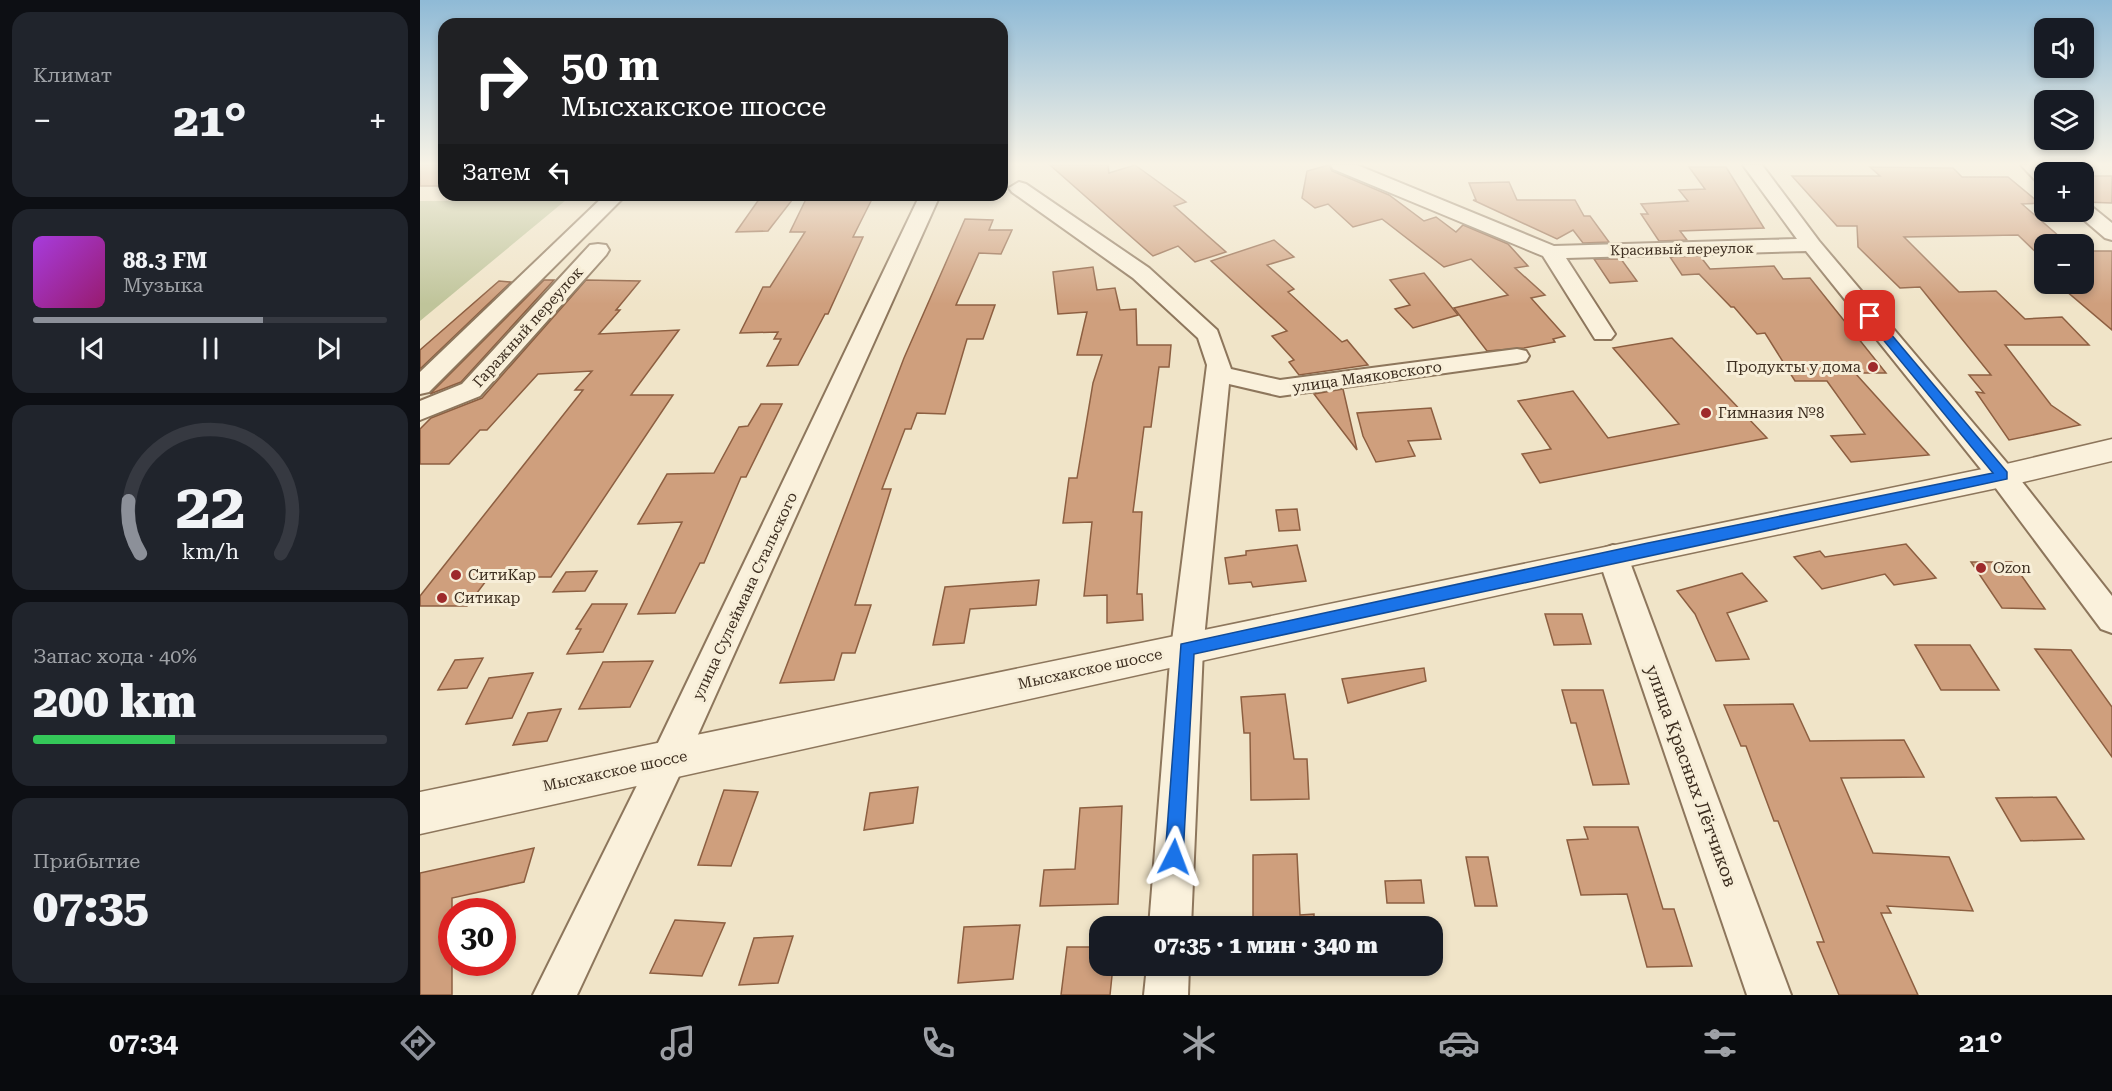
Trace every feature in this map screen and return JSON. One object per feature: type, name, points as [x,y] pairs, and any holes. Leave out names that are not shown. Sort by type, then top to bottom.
[{"type":"street","points":[[420,386],[599,211]]},
{"type":"street","name":"улица Сулеймана Стальского","points":[[555,995],[669,759],[922,211]]},
{"type":"street","points":[[1053,211],[1141,273],[1209,335],[1219,364],[1187,649],[1171,916]]},
{"type":"street","points":[[1453,211],[1551,252],[1604,334]]},
{"type":"street","points":[[1786,211],[1812,246],[2002,476],[2112,620]]},
{"type":"street","points":[[2094,219],[2112,234]]},
{"type":"street","name":"Красивый переулок","points":[[1551,252],[1812,246]]},
{"type":"street","name":"Гаражный переулок","points":[[420,411],[471,390],[598,250]]},
{"type":"street","name":"улица Маяковского","points":[[1218,374],[1280,388],[1517,356]]},
{"type":"street","name":"Мысхакское шоссе","points":[[420,813],[1613,557],[2002,476],[2112,450]]},
{"type":"street","name":"улица Красных Лётчиков","points":[[1613,557],[1769,995]]},
{"type":"street","points":[[1166,995],[1167,976]]},
{"type":"green space","points":[[420,211],[552,211],[420,321]]},
{"type":"building","points":[[750,211],[783,211],[768,231],[736,232]]},
{"type":"building","points":[[800,211],[866,211],[853,237],[863,237],[828,314],[825,314],[798,365],[767,366],[781,339],[774,339],[778,332],[740,333],[763,287],[770,287],[805,232],[790,232]]},
{"type":"building","points":[[1103,211],[1180,211],[1226,252],[1195,262],[1178,246],[1153,256]]},
{"type":"building","points":[[1336,211],[1411,211],[1424,221],[1436,217],[1456,232],[1463,225],[1508,244],[1528,266],[1515,268],[1545,295],[1531,298],[1565,336],[1553,339],[1555,342],[1524,348],[1487,351],[1454,308],[1508,295],[1471,259],[1444,267],[1382,219],[1353,227]]},
{"type":"building","points":[[1498,211],[1581,211],[1584,216],[1590,216],[1609,242],[1583,243],[1573,230],[1557,239]]},
{"type":"building","points":[[1646,211],[1754,211],[1764,228],[1680,231],[1687,240],[1659,241],[1641,214],[1648,214]]},
{"type":"building","points":[[1824,211],[2031,211],[2034,214],[2034,222],[2043,222],[2056,234],[2034,234],[2034,250],[2018,235],[1904,237],[1959,292],[1996,291],[2025,319],[2062,317],[2089,345],[2005,345],[2051,405],[2080,425],[2009,440],[1976,392],[1984,393],[1969,375],[1991,375],[1920,287],[1900,288],[1858,247],[1857,226],[1837,226]]},
{"type":"building","points":[[965,219],[993,220],[989,230],[1012,230],[1001,254],[979,253],[956,305],[995,305],[983,339],[967,339],[945,414],[917,413],[911,429],[905,429],[882,489],[891,489],[855,605],[871,605],[855,653],[842,653],[834,680],[780,683],[904,358]]},
{"type":"building","points":[[1274,240],[1294,257],[1267,265],[1294,289],[1288,292],[1342,342],[1347,340],[1368,365],[1299,375],[1289,362],[1294,360],[1272,336],[1287,331],[1211,261]]},
{"type":"building","points":[[2094,251],[2112,251],[2112,330],[2070,294],[2094,294]]},
{"type":"building","points":[[1700,256],[1710,269],[1774,266],[1783,279],[1810,278],[1886,373],[1855,373],[1929,455],[1851,462],[1831,436],[1865,434],[1827,381],[1795,381],[1765,333],[1757,334],[1734,307],[1731,307],[1699,274],[1682,275],[1670,257]]},
{"type":"building","points":[[1594,259],[1621,259],[1637,281],[1610,283]]},
{"type":"building","points":[[1093,267],[1097,290],[1115,288],[1120,310],[1136,309],[1137,345],[1171,345],[1169,367],[1159,367],[1151,427],[1144,427],[1133,512],[1142,512],[1137,594],[1142,594],[1143,620],[1107,623],[1107,595],[1084,596],[1092,522],[1063,523],[1069,478],[1077,478],[1093,383],[1102,355],[1077,355],[1087,312],[1058,314],[1053,272]]},
{"type":"building","points":[[1424,273],[1458,315],[1413,328],[1395,309],[1410,305],[1390,280]]},
{"type":"building","points":[[544,280],[554,280],[461,382],[430,394]]},
{"type":"building","points":[[586,280],[640,281],[616,310],[620,310],[599,334],[679,330],[631,395],[673,395],[551,577],[489,577],[467,606],[420,606],[420,596],[583,390],[575,390],[592,371],[538,374],[487,430],[480,430],[449,464],[420,464],[420,429],[431,418],[482,398]]},
{"type":"building","points":[[499,281],[511,282],[420,369],[420,350]]},
{"type":"building","name":"Гимназия №8","points":[[1672,338],[1767,438],[1540,483],[1522,454],[1551,449],[1518,401],[1573,391],[1608,438],[1679,424],[1613,348]]},
{"type":"building","points":[[1343,389],[1357,450],[1314,394]]},
{"type":"building","points":[[761,404],[782,404],[746,477],[741,477],[704,563],[700,563],[675,613],[638,614],[682,522],[638,524],[667,474],[714,473],[739,427],[748,426]]},
{"type":"building","points":[[1431,408],[1441,439],[1408,441],[1415,456],[1376,462],[1363,436],[1357,413]]},
{"type":"building","points":[[1297,509],[1300,530],[1279,531],[1276,510]]},
{"type":"building","points":[[1906,544],[1936,578],[1894,585],[1885,574],[1822,589],[1794,557],[1820,551],[1825,557]]},
{"type":"building","points":[[1297,545],[1306,581],[1253,587],[1251,582],[1229,584],[1225,558],[1246,555],[1246,551]]},
{"type":"building","points":[[1971,562],[2012,562],[2045,609],[2002,608]]},
{"type":"building","points":[[597,571],[585,591],[553,592],[566,572]]},
{"type":"building","points":[[1742,573],[1767,601],[1727,613],[1749,659],[1716,661],[1695,614],[1677,591]]},
{"type":"building","points":[[1039,580],[1036,605],[970,609],[964,643],[933,645],[945,587]]},
{"type":"building","points":[[592,604],[627,604],[603,652],[567,654],[581,629],[576,629]]},
{"type":"building","points":[[1545,614],[1582,614],[1591,644],[1554,645]]},
{"type":"building","points":[[1915,645],[1970,645],[1999,690],[1941,690]]},
{"type":"building","points":[[2035,649],[2071,650],[2112,707],[2112,757]]},
{"type":"building","points":[[483,658],[467,688],[438,690],[455,660]]},
{"type":"building","points":[[653,661],[630,707],[579,709],[603,662]]},
{"type":"building","points":[[1424,668],[1426,681],[1348,703],[1342,679]]},
{"type":"building","points":[[533,673],[512,718],[466,724],[489,678]]},
{"type":"building","points":[[1562,690],[1603,690],[1629,784],[1593,785],[1576,723],[1571,723]]},
{"type":"building","points":[[1285,694],[1294,759],[1307,759],[1309,799],[1251,800],[1250,733],[1244,733],[1241,697]]},
{"type":"building","points":[[1793,704],[1810,741],[1904,740],[1924,777],[1841,778],[1873,853],[1949,857],[1973,911],[1887,906],[1891,913],[1881,913],[1918,995],[1839,995],[1817,942],[1824,942],[1778,821],[1774,821],[1746,746],[1741,746],[1724,705]]},
{"type":"building","points":[[561,709],[547,741],[513,745],[528,713]]},
{"type":"building","points":[[918,787],[913,823],[864,830],[870,793]]},
{"type":"building","points":[[724,790],[758,792],[731,866],[698,865]]},
{"type":"building","points":[[2056,797],[2084,839],[2021,841],[1996,798]]},
{"type":"building","points":[[1122,806],[1118,904],[1040,906],[1044,870],[1075,869],[1080,808]]},
{"type":"building","points":[[1584,827],[1638,827],[1663,909],[1674,909],[1692,966],[1647,967],[1627,894],[1581,895],[1567,840],[1588,839]]},
{"type":"building","points":[[534,848],[524,882],[452,898],[438,898],[438,976],[452,976],[452,995],[420,995],[420,873]]},
{"type":"building","points":[[1297,854],[1300,915],[1314,914],[1314,916],[1253,916],[1253,855]]},
{"type":"building","points":[[1466,857],[1488,857],[1497,906],[1475,906]]},
{"type":"building","points":[[1421,880],[1424,903],[1387,903],[1385,881]]},
{"type":"building","points":[[675,920],[725,923],[702,976],[650,973]]},
{"type":"building","points":[[1020,925],[1013,979],[958,983],[964,927]]},
{"type":"building","points":[[793,936],[778,983],[739,985],[754,938]]},
{"type":"building","points":[[1067,947],[1089,947],[1089,976],[1112,976],[1110,995],[1061,995]]},
{"type":"place","name":"Продукты у дома","points":[[1873,367]]},
{"type":"place","name":"Гимназия №8","points":[[1706,413]]},
{"type":"place","name":"Ozon","points":[[1981,568]]},
{"type":"place","name":"СитиКар","points":[[456,575]]},
{"type":"place","name":"Ситикар","points":[[442,598]]},
{"type":"route","points":[[1174,857],[1187,649],[1648,549],[2002,476],[1870,316]]}]
